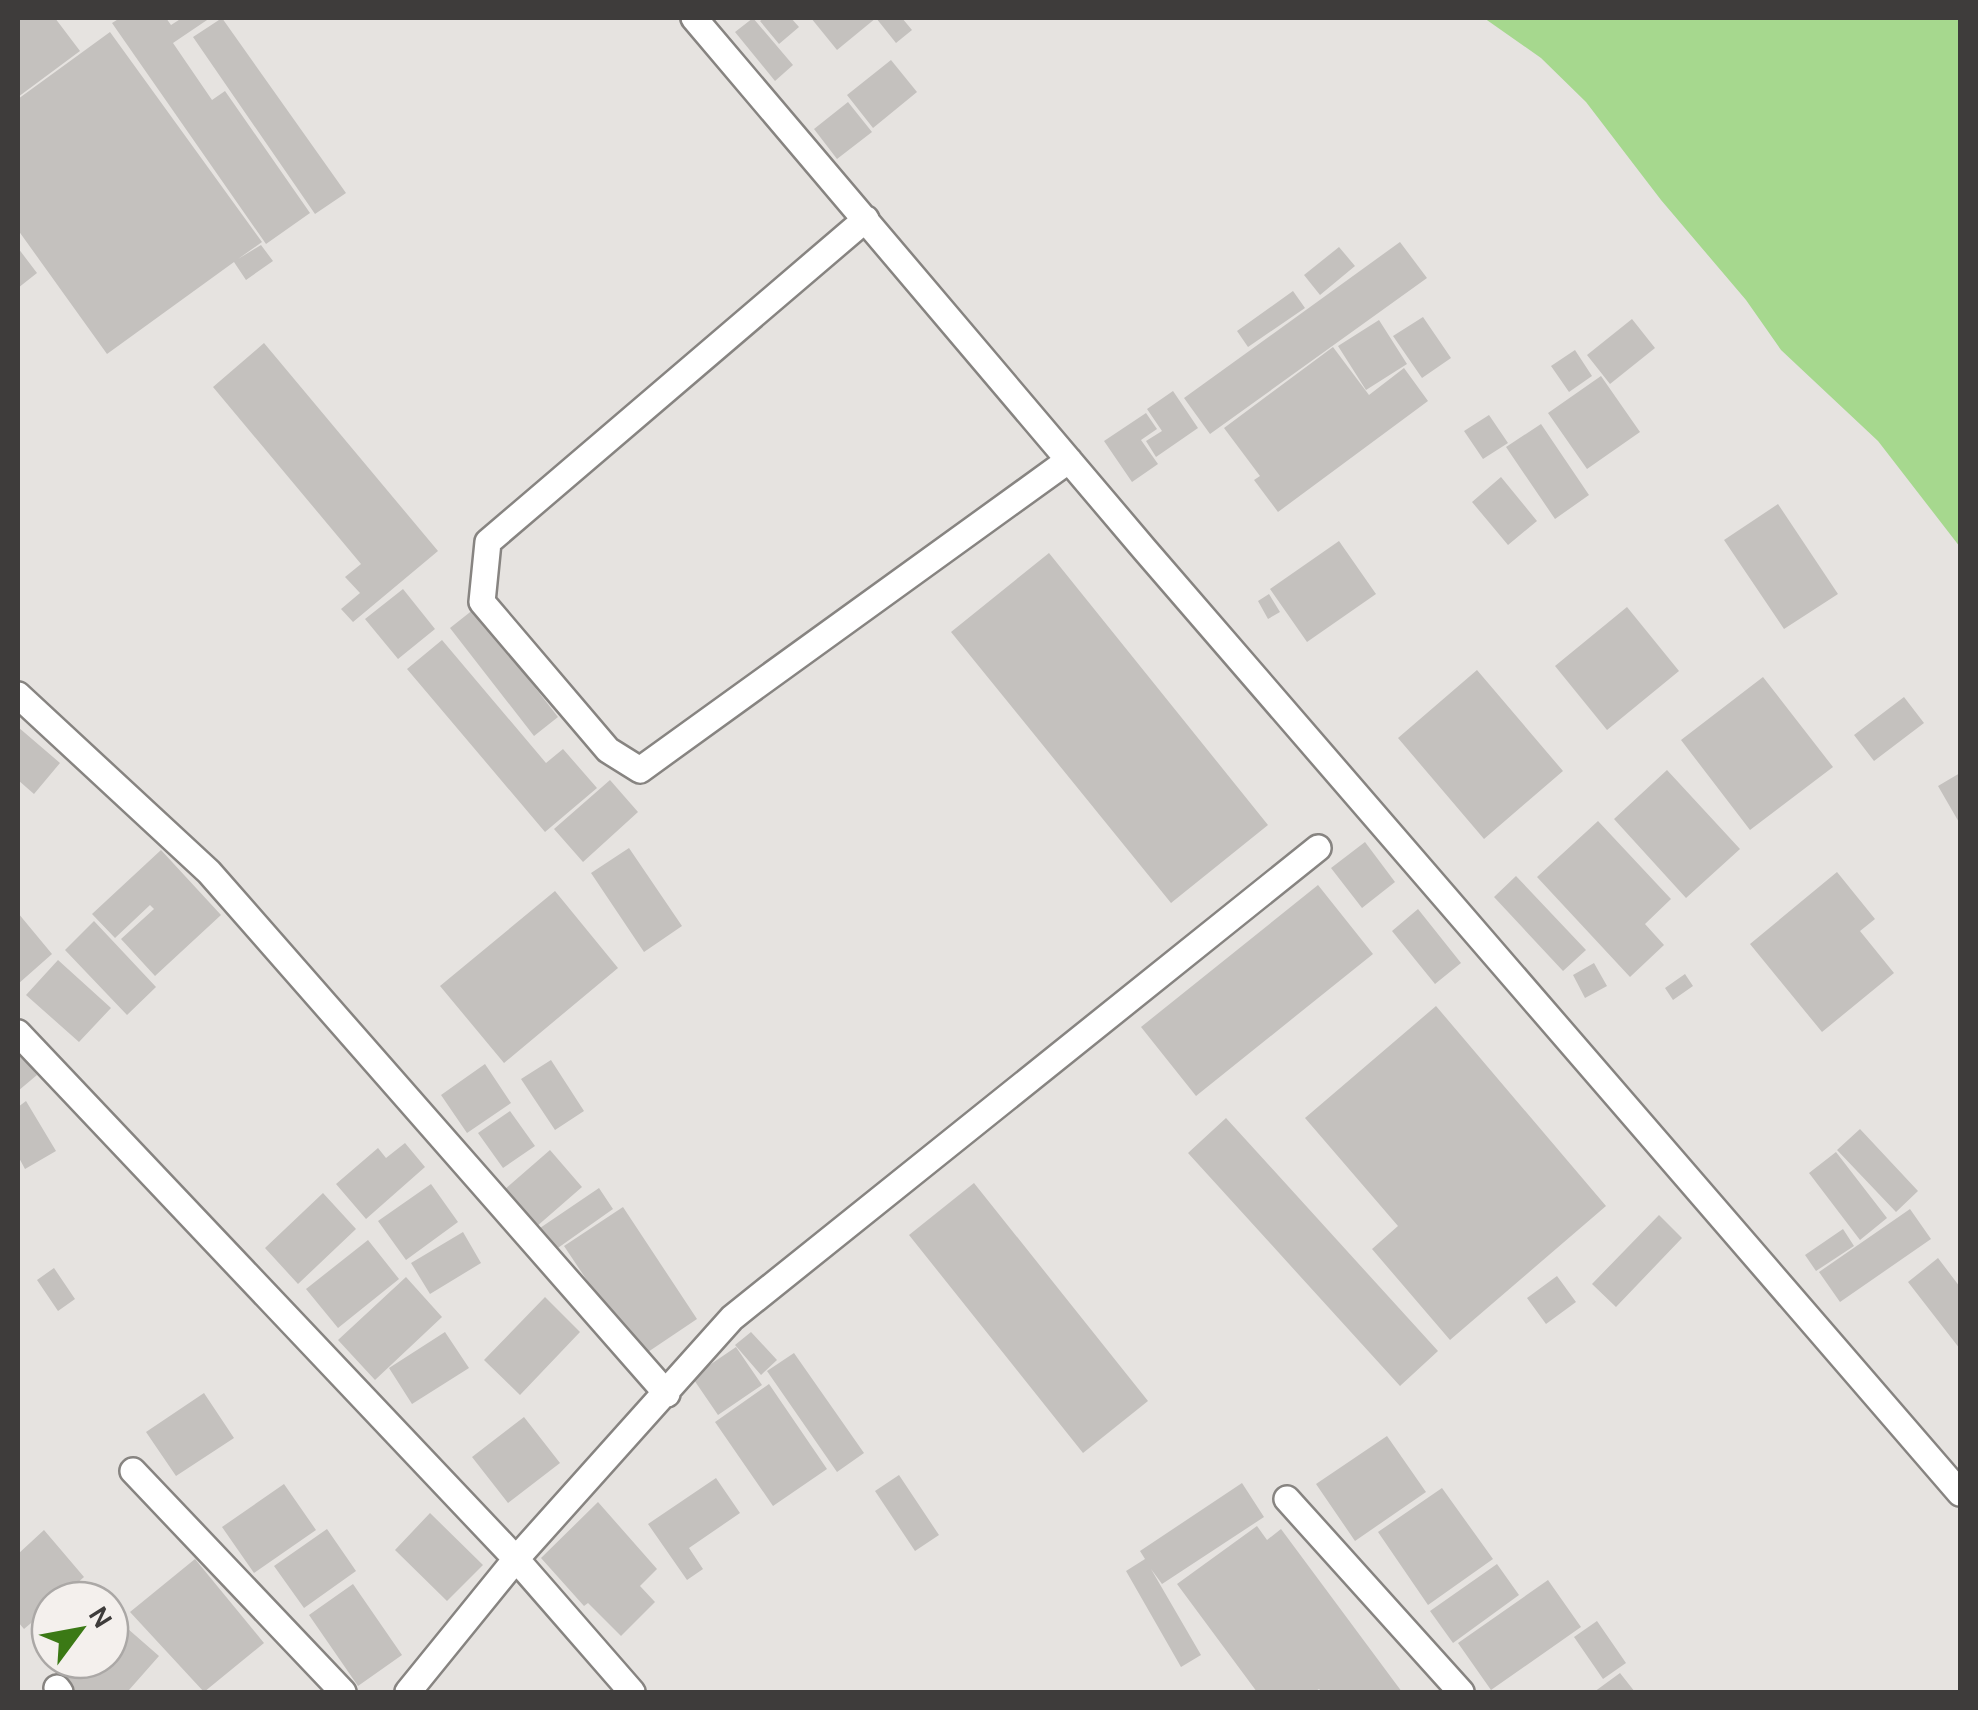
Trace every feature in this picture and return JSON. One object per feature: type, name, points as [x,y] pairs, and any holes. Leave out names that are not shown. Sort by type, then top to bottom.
[{"type":"street","points":[[694,18],[1069,460],[1960,1492]]},
{"type":"street","points":[[866,218],[488,542],[482,602],[608,750],[640,770],[1069,460]]},
{"type":"street","points":[[18,695],[210,872],[666,1394]]},
{"type":"street","points":[[408,1692],[516,1558],[732,1318],[1318,848]]},
{"type":"street","points":[[18,1032],[516,1558],[632,1692]]},
{"type":"street","points":[[133,1471],[344,1692]]},
{"type":"street","points":[[1287,1499],[1460,1692]]},
{"type":"green space","points":[[1484,18],[1960,18],[1960,547],[1878,441],[1781,350],[1746,300],[1661,200],[1586,102],[1541,58]]},
{"type":"building","points":[[18,18],[55,18],[80,51],[18,97]]},
{"type":"building","points":[[120,18],[166,18],[171,25],[182,18],[210,18],[173,43],[212,100],[225,91],[310,213],[266,244],[112,23]]},
{"type":"building","points":[[222,18],[346,193],[315,214],[193,37]]},
{"type":"building","points":[[753,18],[793,65],[775,81],[735,32]]},
{"type":"building","points":[[791,18],[799,27],[779,44],[760,21]]},
{"type":"building","points":[[811,18],[876,18],[837,50]]},
{"type":"building","points":[[876,18],[902,18],[912,30],[896,43]]},
{"type":"building","points":[[110,32],[262,242],[238,259],[261,245],[273,261],[246,280],[234,262],[107,354],[18,230],[18,99]]},
{"type":"building","points":[[891,60],[917,92],[873,128],[847,95]]},
{"type":"building","points":[[848,102],[872,132],[837,159],[814,129]]},
{"type":"building","points":[[1400,242],[1427,278],[1210,434],[1184,398]]},
{"type":"building","points":[[1339,247],[1355,266],[1320,295],[1304,275]]},
{"type":"building","points":[[18,248],[37,273],[18,288]]},
{"type":"building","points":[[1293,291],[1305,308],[1248,347],[1237,331]]},
{"type":"building","points":[[1423,317],[1451,358],[1422,378],[1393,336]]},
{"type":"building","points":[[1632,319],[1655,348],[1610,384],[1587,355]]},
{"type":"building","points":[[1379,320],[1407,364],[1366,390],[1338,346]]},
{"type":"building","points":[[264,343],[438,551],[353,622],[341,609],[360,593],[345,577],[361,564],[213,387]]},
{"type":"building","points":[[1333,347],[1369,395],[1404,368],[1428,401],[1278,512],[1254,480],[1260,476],[1224,428]]},
{"type":"building","points":[[1575,350],[1592,376],[1569,392],[1551,366]]},
{"type":"building","points":[[1601,376],[1640,432],[1587,469],[1548,413]]},
{"type":"building","points":[[1173,391],[1198,428],[1156,457],[1146,441],[1162,431],[1147,409]]},
{"type":"building","points":[[1146,413],[1157,429],[1141,440],[1158,464],[1132,482],[1104,441]]},
{"type":"building","points":[[1489,415],[1508,443],[1483,459],[1464,431]]},
{"type":"building","points":[[1541,424],[1589,495],[1555,519],[1506,447]]},
{"type":"building","points":[[1501,477],[1537,521],[1508,545],[1472,502]]},
{"type":"building","points":[[1778,504],[1838,594],[1784,629],[1724,540]]},
{"type":"building","points":[[1339,541],[1376,594],[1307,642],[1270,589]]},
{"type":"building","points":[[1049,553],[1268,825],[1171,903],[951,632]]},
{"type":"building","points":[[403,589],[435,629],[398,659],[365,619]]},
{"type":"building","points":[[1269,594],[1280,612],[1268,619],[1258,601]]},
{"type":"building","points":[[1627,607],[1679,671],[1607,730],[1555,666]]},
{"type":"building","points":[[474,609],[558,717],[534,736],[450,628]]},
{"type":"building","points":[[442,640],[546,763],[563,749],[597,788],[545,832],[407,669]]},
{"type":"building","points":[[1477,670],[1563,771],[1484,839],[1398,738]]},
{"type":"building","points":[[1763,677],[1833,767],[1750,830],[1681,740]]},
{"type":"building","points":[[1904,697],[1924,723],[1874,761],[1854,735]]},
{"type":"building","points":[[18,727],[60,763],[34,794],[18,780]]},
{"type":"building","points":[[1667,770],[1740,849],[1686,898],[1614,819]]},
{"type":"building","points":[[1960,773],[1960,824],[1938,786]]},
{"type":"building","points":[[610,780],[638,812],[583,862],[554,829]]},
{"type":"building","points":[[1598,821],[1671,899],[1645,924],[1664,945],[1630,977],[1537,877]]},
{"type":"building","points":[[1365,842],[1395,882],[1362,908],[1331,868]]},
{"type":"building","points":[[629,848],[682,926],[644,952],[591,873]]},
{"type":"building","points":[[161,850],[221,915],[155,976],[121,939],[154,909],[150,905],[115,938],[92,914]]},
{"type":"building","points":[[1837,872],[1875,919],[1860,931],[1894,973],[1822,1032],[1750,944]]},
{"type":"building","points":[[1516,876],[1586,950],[1563,971],[1494,897]]},
{"type":"building","points":[[1318,885],[1373,954],[1196,1096],[1141,1027]]},
{"type":"building","points":[[555,891],[618,968],[504,1063],[440,986]]},
{"type":"building","points":[[1418,909],[1461,963],[1435,984],[1392,931]]},
{"type":"building","points":[[18,913],[52,954],[18,984]]},
{"type":"building","points":[[94,921],[156,987],[127,1015],[65,950]]},
{"type":"building","points":[[58,960],[111,1008],[79,1042],[26,995]]},
{"type":"building","points":[[1594,963],[1607,986],[1585,998],[1573,975]]},
{"type":"building","points":[[1685,974],[1693,986],[1673,1000],[1665,988]]},
{"type":"building","points":[[1436,1006],[1606,1206],[1450,1340],[1372,1249],[1398,1226],[1305,1118]]},
{"type":"building","points":[[18,1051],[37,1075],[18,1091]]},
{"type":"building","points":[[551,1060],[584,1111],[555,1130],[521,1079]]},
{"type":"building","points":[[485,1064],[511,1103],[467,1133],[441,1095]]},
{"type":"building","points":[[26,1101],[56,1151],[25,1169],[18,1156],[18,1107]]},
{"type":"building","points":[[510,1111],[535,1146],[503,1168],[478,1133]]},
{"type":"building","points":[[1226,1118],[1438,1351],[1400,1386],[1188,1153]]},
{"type":"building","points":[[1860,1129],[1918,1191],[1896,1212],[1837,1150]]},
{"type":"building","points":[[405,1143],[425,1167],[366,1219],[336,1184],[378,1148],[386,1158]]},
{"type":"building","points":[[550,1150],[582,1187],[536,1227],[504,1190]]},
{"type":"building","points":[[1836,1152],[1887,1218],[1860,1240],[1809,1173]]},
{"type":"building","points":[[974,1183],[1148,1401],[1083,1453],[909,1235]]},
{"type":"building","points":[[431,1184],[458,1222],[406,1260],[378,1221]]},
{"type":"building","points":[[599,1188],[613,1209],[555,1250],[540,1228]]},
{"type":"building","points":[[323,1193],[356,1229],[298,1284],[265,1248]]},
{"type":"building","points":[[623,1207],[697,1319],[639,1358],[564,1246]]},
{"type":"building","points":[[1910,1209],[1931,1239],[1840,1302],[1819,1272]]},
{"type":"building","points":[[1659,1215],[1682,1238],[1616,1307],[1592,1284]]},
{"type":"building","points":[[1843,1229],[1854,1246],[1816,1271],[1805,1255]]},
{"type":"building","points":[[463,1232],[481,1263],[430,1294],[411,1263]]},
{"type":"building","points":[[368,1240],[399,1279],[338,1328],[306,1289]]},
{"type":"building","points":[[1938,1258],[1960,1287],[1960,1349],[1908,1282]]},
{"type":"building","points":[[54,1268],[75,1299],[58,1311],[37,1280]]},
{"type":"building","points":[[1557,1276],[1576,1302],[1546,1324],[1527,1298]]},
{"type":"building","points":[[406,1277],[442,1317],[375,1380],[338,1340]]},
{"type":"building","points":[[545,1297],[580,1332],[520,1395],[484,1360]]},
{"type":"building","points":[[445,1332],[469,1368],[412,1404],[389,1368]]},
{"type":"building","points":[[751,1332],[777,1360],[761,1375],[735,1345]]},
{"type":"building","points":[[736,1347],[762,1385],[718,1415],[692,1377]]},
{"type":"building","points":[[794,1353],[864,1453],[837,1472],[767,1371]]},
{"type":"building","points":[[769,1384],[827,1469],[773,1506],[715,1422]]},
{"type":"building","points":[[204,1393],[234,1438],[176,1476],[146,1432]]},
{"type":"building","points":[[524,1417],[560,1463],[508,1503],[472,1457]]},
{"type":"building","points":[[1387,1436],[1426,1492],[1355,1541],[1316,1484]]},
{"type":"building","points":[[899,1475],[939,1535],[915,1551],[875,1491]]},
{"type":"building","points":[[716,1478],[740,1513],[689,1548],[703,1569],[687,1580],[648,1524]]},
{"type":"building","points":[[1242,1483],[1264,1517],[1162,1584],[1151,1569],[1201,1655],[1181,1667],[1126,1571],[1145,1559],[1140,1551]]},
{"type":"building","points":[[284,1484],[316,1530],[254,1573],[222,1527]]},
{"type":"building","points":[[1442,1488],[1493,1559],[1428,1605],[1378,1532]]},
{"type":"building","points":[[598,1502],[657,1569],[640,1586],[655,1602],[621,1636],[588,1603],[584,1606],[541,1558]]},
{"type":"building","points":[[430,1513],[483,1565],[447,1601],[395,1550]]},
{"type":"building","points":[[1257,1526],[1267,1540],[1281,1529],[1402,1692],[1257,1692],[1177,1584]]},
{"type":"building","points":[[327,1529],[356,1571],[304,1608],[274,1566]]},
{"type":"building","points":[[44,1530],[84,1577],[30,1580],[30,1624],[24,1629],[18,1622],[18,1554]]},
{"type":"building","points":[[195,1559],[264,1643],[204,1692],[130,1612]]},
{"type":"building","points":[[1497,1564],[1519,1595],[1453,1643],[1430,1611]]},
{"type":"building","points":[[1548,1580],[1581,1627],[1491,1690],[1458,1643]]},
{"type":"building","points":[[353,1584],[402,1655],[358,1686],[309,1615]]},
{"type":"building","points":[[1597,1621],[1626,1663],[1603,1679],[1574,1637]]},
{"type":"building","points":[[130,1631],[159,1656],[129,1690],[132,1692],[64,1692],[53,1682],[130,1680]]},
{"type":"building","points":[[1620,1673],[1635,1692],[1594,1692]]}]
